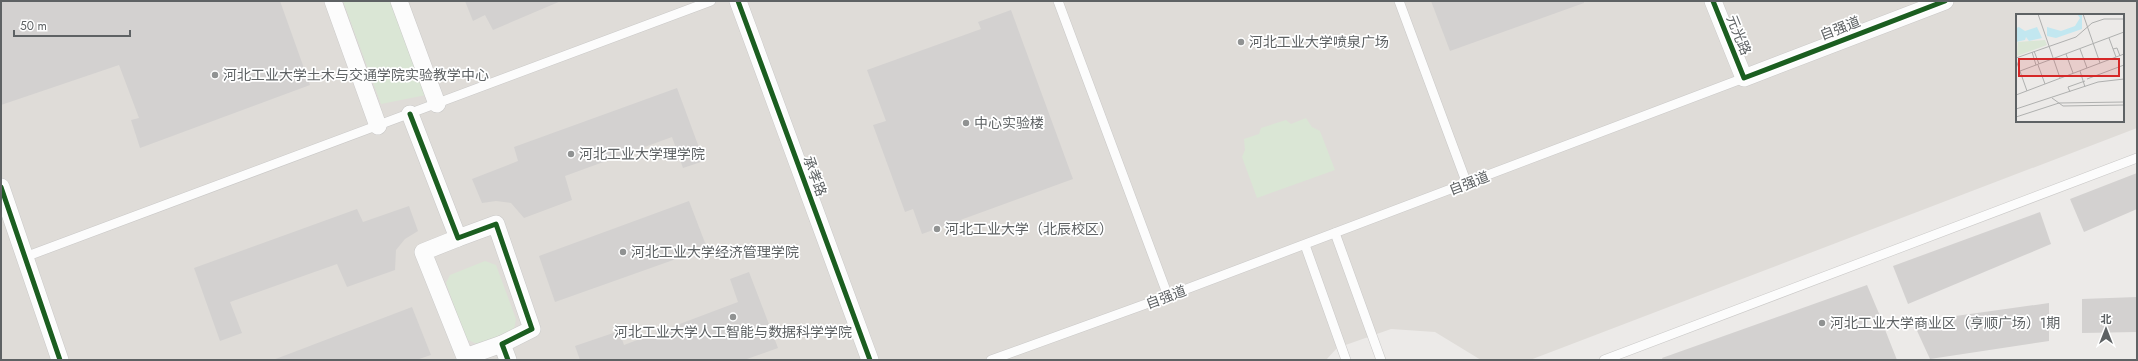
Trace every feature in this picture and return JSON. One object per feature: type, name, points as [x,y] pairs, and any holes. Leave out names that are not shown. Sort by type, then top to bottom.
[{"type":"street","points":[[333,1],[378,126]]},
{"type":"street","points":[[399,1],[437,104]]},
{"type":"street","name":"承孝路","points":[[738,1],[870,360]]},
{"type":"street","name":"元光路","points":[[1713,1],[1744,78]]},
{"type":"street","name":"自强道","points":[[1744,78],[1945,1]]},
{"type":"street","points":[[410,114],[458,238]]},
{"type":"street","points":[[1,187],[60,360]]},
{"type":"street","points":[[496,224],[532,329],[505,352],[465,356],[422,252],[458,238],[496,224]]},
{"type":"lane","points":[[25,257],[711,1]]},
{"type":"lane","points":[[1058,1],[1168,296]]},
{"type":"lane","points":[[1399,1],[1467,184]]},
{"type":"lane","name":"自强道","points":[[991,360],[1305,245],[1744,78]]},
{"type":"lane","points":[[1604,360],[2137,158]]},
{"type":"lane","points":[[1335,233],[1381,360]]},
{"type":"lane","points":[[1305,245],[1346,360]]},
{"type":"shaded area","name":"河北工业大学（北辰校区）","points":[[1,1],[2137,1],[2137,128],[1530,360],[1481,360],[1435,332],[1391,329],[1337,348],[1326,360],[1,360]]},
{"type":"green space","points":[[343,1],[392,1],[426,95],[381,104]]},
{"type":"green space","points":[[1306,118],[1312,127],[1320,131],[1335,170],[1257,198],[1242,157],[1245,150],[1244,139],[1259,134],[1261,128],[1286,120],[1291,124]]},
{"type":"green space","points":[[485,261],[496,265],[516,319],[514,330],[477,344],[466,339],[446,283],[450,275]]},
{"type":"building","points":[[1,1],[280,1],[310,85],[140,148],[131,120],[139,118],[119,65],[1,105]]},
{"type":"building","points":[[465,1],[561,1],[493,30],[485,15],[473,21]]},
{"type":"building","points":[[1431,1],[1584,1],[1584,3],[1450,51]]},
{"type":"building","name":"中心实验楼","points":[[1011,10],[1073,179],[922,234],[913,209],[905,212],[873,125],[886,121],[867,70],[981,29],[978,22]]},
{"type":"building","name":"河北工业大学理学院","points":[[677,88],[704,161],[683,168],[672,137],[565,176],[572,200],[524,218],[511,203],[496,201],[482,203],[472,179],[518,161],[514,147]]},
{"type":"building","points":[[2137,173],[2137,209],[2084,232],[2070,199]]},
{"type":"building","name":"河北工业大学经济管理学院","points":[[689,201],[707,248],[555,302],[539,256]]},
{"type":"building","points":[[409,206],[418,231],[405,239],[396,250],[395,270],[347,287],[337,264],[230,302],[242,333],[220,341],[194,268],[357,209],[363,222]]},
{"type":"building","points":[[2040,212],[2051,244],[1908,304],[1893,266]]},
{"type":"building","name":"河北工业大学人工智能与数据科学学院","points":[[749,272],[778,348],[744,360],[580,360],[575,346],[619,331],[624,345],[738,302],[730,279]]},
{"type":"building","name":"河北工业大学商业区（亨顺广场）1期","points":[[1867,285],[1880,316],[1850,329],[1851,331],[1884,327],[1897,360],[1663,360],[1662,358]]},
{"type":"building","points":[[2137,297],[2137,332],[2082,333],[2082,299]]},
{"type":"building","points":[[2049,303],[2049,341],[1930,359],[1913,322]]},
{"type":"building","points":[[412,307],[431,355],[416,360],[273,360]]},
{"type":"cycle path","points":[[738,1],[870,360]]},
{"type":"cycle path","points":[[1713,1],[1744,78],[1945,1]]},
{"type":"cycle path","points":[[410,114],[458,238],[496,224],[532,329],[502,344],[508,360]]},
{"type":"cycle path","points":[[1,187],[60,360]]},
{"type":"place","name":"河北工业大学喷泉广场","points":[[1241,42]]},
{"type":"place","name":"河北工业大学土木与交通学院实验教学中心","points":[[215,75]]},
{"type":"place","name":"中心实验楼","points":[[966,123]]},
{"type":"place","name":"河北工业大学理学院","points":[[571,154]]},
{"type":"place","name":"河北工业大学（北辰校区）","points":[[937,229]]},
{"type":"place","name":"河北工业大学经济管理学院","points":[[623,252]]},
{"type":"place","name":"河北工业大学人工智能与数据科学学院","points":[[733,317]]},
{"type":"place","name":"河北工业大学商业区（亨顺广场）1期","points":[[1822,323]]}]
